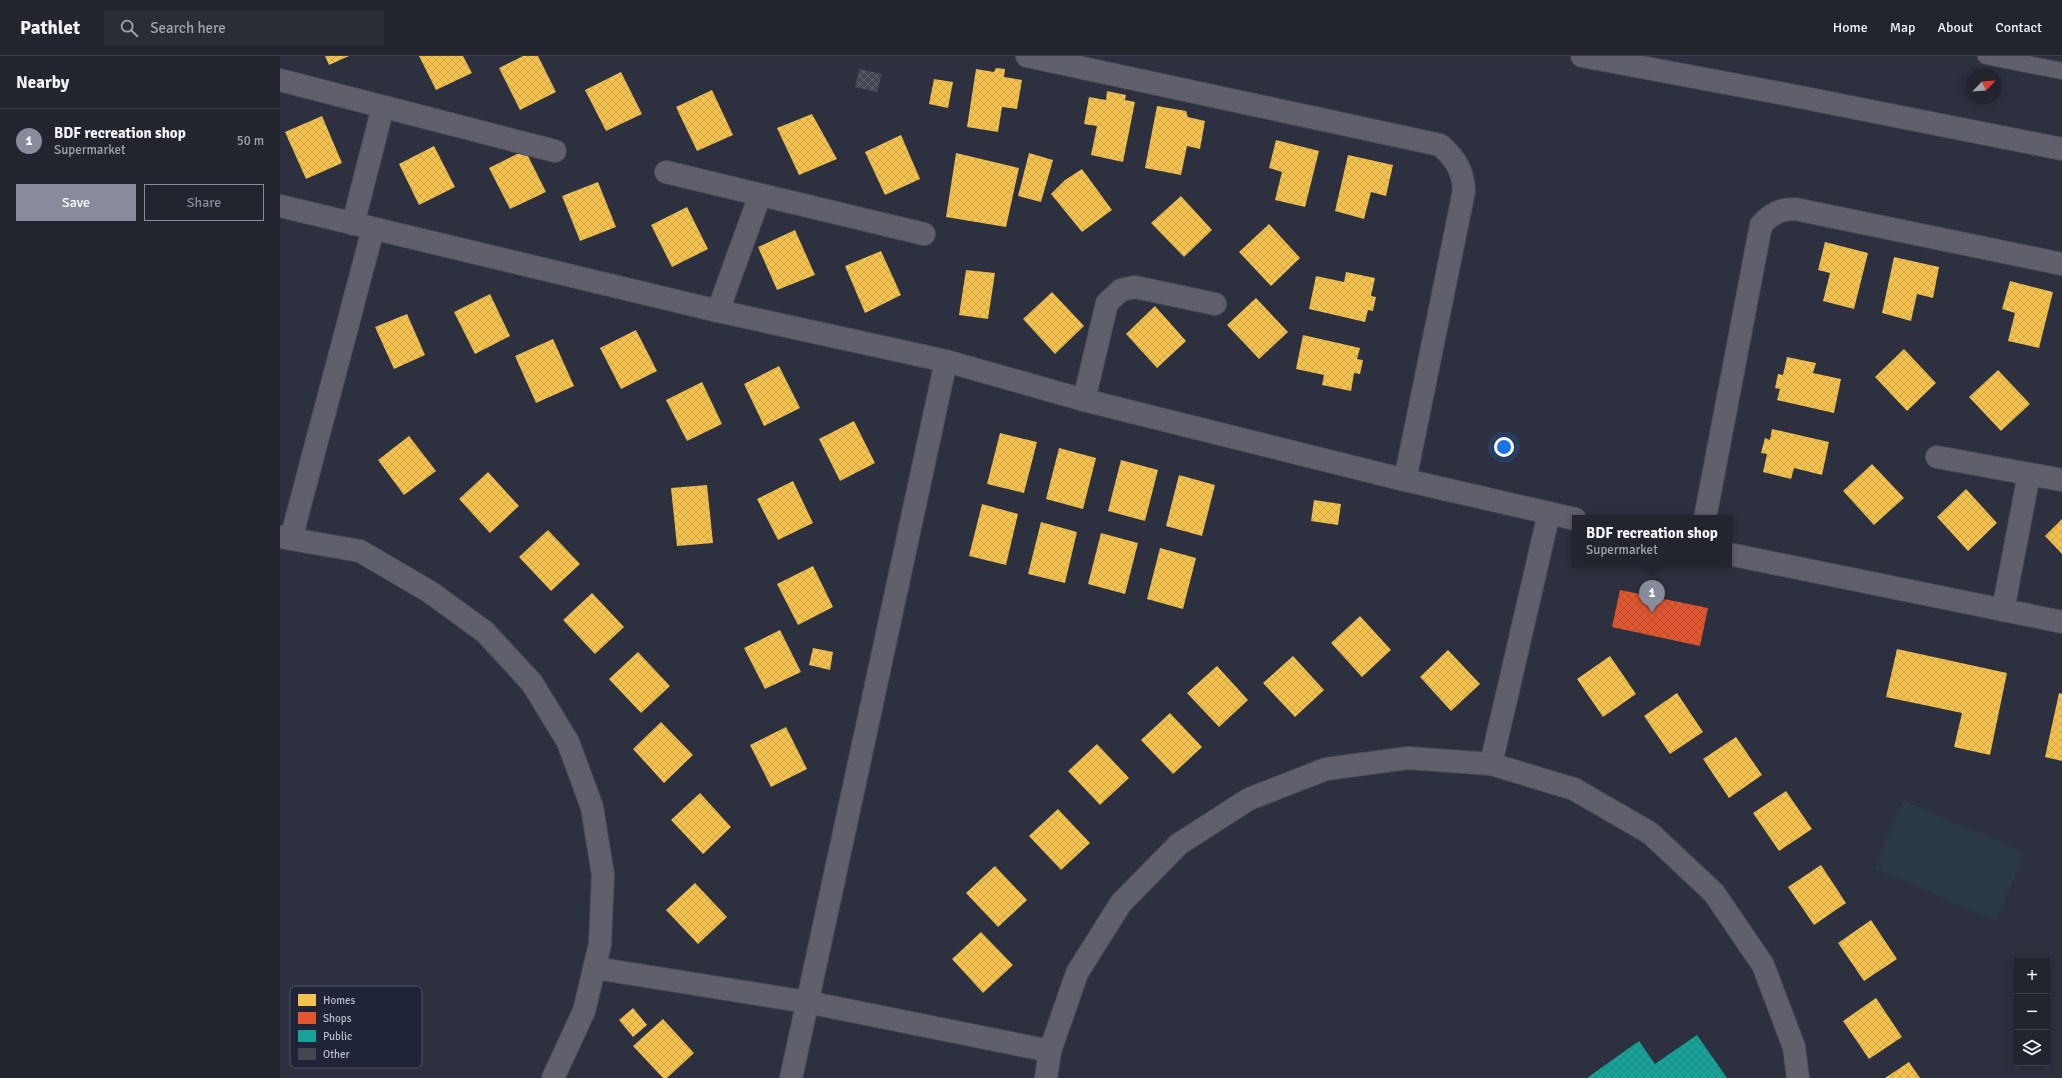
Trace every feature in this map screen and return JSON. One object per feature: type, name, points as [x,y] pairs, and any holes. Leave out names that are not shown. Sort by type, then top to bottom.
[{"type":"street","points":[[1027,56],[1440,145],[1451,155],[1463,178],[1464,190],[1405,480]]},
{"type":"street","points":[[1582,56],[1790,95],[2062,149]]},
{"type":"street","points":[[280,80],[555,151]]},
{"type":"street","points":[[383,107],[363,226],[286,538],[360,551],[430,592],[485,632],[532,683],[568,742],[592,807],[603,875],[600,944],[584,1011],[553,1078]]},
{"type":"street","points":[[666,172],[924,234]]},
{"type":"street","points":[[718,311],[760,194]]},
{"type":"street","points":[[280,206],[718,311],[946,361],[1084,400],[1405,480],[1572,518]]},
{"type":"street","points":[[1706,515],[1761,225],[1772,215],[1786,209],[1795,209],[2062,264]]},
{"type":"street","points":[[1084,400],[1107,303],[1120,290],[1135,287],[1215,304]]},
{"type":"street","points":[[791,1078],[946,361]]},
{"type":"street","points":[[1936,457],[2062,480]]},
{"type":"street","points":[[2003,610],[2029,474]]},
{"type":"street","points":[[1491,764],[1549,513]]},
{"type":"street","points":[[1732,555],[2062,622]]},
{"type":"street","points":[[1046,1078],[1050,1051],[1077,973],[1121,903],[1185,840],[1249,799],[1326,769],[1408,758],[1491,764],[1574,789],[1650,833],[1714,893],[1763,965],[1794,1047],[1798,1078]]},
{"type":"street","points":[[595,968],[807,1002],[1050,1051]]},
{"type":"lane","points":[[1986,56],[2062,71]]},
{"type":"shaded area","points":[[1903,800],[2025,853],[1996,921],[1875,868]]},
{"type":"building: Homes","points":[[325,56],[349,56],[329,65]]},
{"type":"building: Homes","points":[[419,56],[463,56],[472,73],[436,90]]},
{"type":"building: Homes","points":[[523,56],[538,56],[556,92],[520,110],[499,68]]},
{"type":"building: Homes","points":[[996,68],[1005,69],[1004,77],[1022,80],[1017,109],[1002,107],[998,132],[967,127],[976,69],[994,72]]},
{"type":"building: Homes","points":[[621,72],[642,114],[606,131],[585,90]]},
{"type":"building: Homes","points":[[934,79],[953,82],[948,108],[929,104]]},
{"type":"building: Homes","points":[[712,90],[733,135],[697,151],[676,107]]},
{"type":"building: Homes","points":[[1107,91],[1126,95],[1125,100],[1135,102],[1123,162],[1091,155],[1097,126],[1084,124],[1089,97],[1106,100]]},
{"type":"building: Homes","points":[[1157,106],[1186,111],[1188,117],[1205,121],[1200,149],[1187,146],[1181,175],[1145,168]]},
{"type":"building: Homes","points":[[812,114],[837,159],[799,175],[777,128]]},
{"type":"building: Homes","points":[[322,116],[342,163],[306,179],[285,132]]},
{"type":"building: Homes","points":[[901,135],[920,179],[885,195],[865,152]]},
{"type":"building: Homes","points":[[1276,140],[1319,151],[1305,207],[1275,200],[1282,172],[1269,168]]},
{"type":"building: Homes","points":[[434,146],[455,187],[419,205],[399,164]]},
{"type":"building: Homes","points":[[525,150],[546,192],[510,209],[489,168]]},
{"type":"building: Homes","points":[[956,153],[1019,168],[1006,227],[946,217]]},
{"type":"building: Homes","points":[[1029,153],[1053,160],[1041,202],[1018,196]]},
{"type":"building: Homes","points":[[1348,155],[1393,165],[1386,196],[1371,192],[1364,219],[1335,211]]},
{"type":"building: Homes","points":[[1082,169],[1112,210],[1082,232],[1051,194],[1065,180]]},
{"type":"building: Homes","points":[[598,182],[616,227],[580,241],[562,196]]},
{"type":"building: Homes","points":[[1181,196],[1212,230],[1184,257],[1151,223]]},
{"type":"building: Homes","points":[[687,207],[708,249],[672,267],[651,225]]},
{"type":"building: Homes","points":[[1269,224],[1300,258],[1271,286],[1239,252]]},
{"type":"building: Homes","points":[[795,230],[815,275],[777,290],[758,247]]},
{"type":"building: Homes","points":[[1825,242],[1868,253],[1854,309],[1823,301],[1830,273],[1818,270]]},
{"type":"building: Homes","points":[[881,251],[901,295],[865,313],[845,266]]},
{"type":"building: Homes","points":[[1894,257],[1939,267],[1933,298],[1917,294],[1911,321],[1882,313]]},
{"type":"building: Homes","points":[[966,270],[995,273],[988,319],[959,315]]},
{"type":"building: Homes","points":[[1346,272],[1375,278],[1371,296],[1376,297],[1373,311],[1368,310],[1365,322],[1309,309],[1316,276],[1344,282]]},
{"type":"building: Homes","points":[[2010,281],[2053,292],[2039,348],[2008,341],[2015,313],[2002,309]]},
{"type":"building: Homes","points":[[1052,292],[1084,326],[1055,354],[1023,319]]},
{"type":"building: Homes","points":[[490,294],[510,336],[475,354],[454,312]]},
{"type":"building: Homes","points":[[1256,298],[1288,332],[1259,359],[1227,325]]},
{"type":"building: Homes","points":[[1155,306],[1186,341],[1157,368],[1126,334]]},
{"type":"building: Homes","points":[[407,314],[425,355],[394,369],[375,327]]},
{"type":"building: Homes","points":[[636,330],[657,371],[621,389],[600,348]]},
{"type":"building: Homes","points":[[1303,335],[1360,348],[1357,359],[1363,360],[1360,374],[1354,373],[1351,391],[1322,385],[1324,375],[1296,369]]},
{"type":"building: Homes","points":[[553,339],[574,386],[536,403],[515,356]]},
{"type":"building: Homes","points":[[1904,349],[1936,383],[1907,411],[1875,377]]},
{"type":"building: Homes","points":[[1787,357],[1816,363],[1813,373],[1841,379],[1834,413],[1777,400],[1780,389],[1775,388],[1778,374],[1783,375]]},
{"type":"building: Homes","points":[[779,366],[800,408],[764,426],[744,384]]},
{"type":"building: Homes","points":[[1998,370],[2030,404],[2001,431],[1969,397]]},
{"type":"building: Homes","points":[[702,382],[722,424],[687,441],[666,400]]},
{"type":"building: Homes","points":[[854,421],[875,463],[840,481],[819,439]]},
{"type":"building: Homes","points":[[1772,429],[1829,442],[1822,475],[1794,468],[1791,479],[1763,472],[1767,454],[1761,453],[1765,438],[1770,440]]},
{"type":"building: Homes","points":[[1000,433],[1037,442],[1024,493],[987,484]]},
{"type":"building: Homes","points":[[409,436],[436,471],[404,495],[378,460]]},
{"type":"building: Homes","points":[[1059,448],[1096,458],[1083,509],[1046,499]]},
{"type":"building: Homes","points":[[1121,460],[1158,470],[1145,521],[1108,511]]},
{"type":"building: Homes","points":[[1872,464],[1904,498],[1874,525],[1843,491]]},
{"type":"building: Homes","points":[[488,472],[519,506],[490,533],[459,499]]},
{"type":"building: Homes","points":[[1179,475],[1215,485],[1202,536],[1166,526]]},
{"type":"building: Homes","points":[[793,481],[813,523],[778,540],[757,499]]},
{"type":"building: Homes","points":[[707,485],[713,543],[677,546],[671,488]]},
{"type":"building: Homes","points":[[1966,489],[1997,523],[1968,551],[1937,517]]},
{"type":"building: Homes","points":[[1314,500],[1341,504],[1338,525],[1311,521]]},
{"type":"building: Homes","points":[[982,504],[1018,514],[1006,565],[969,556]]},
{"type":"building: Homes","points":[[2062,519],[2062,554],[2045,536]]},
{"type":"building: Homes","points":[[1041,522],[1077,532],[1065,583],[1028,574]]},
{"type":"building: Homes","points":[[548,530],[580,564],[551,591],[519,557]]},
{"type":"building: Homes","points":[[1101,533],[1138,543],[1125,594],[1088,584]]},
{"type":"building: Homes","points":[[1160,548],[1196,558],[1183,609],[1147,599]]},
{"type":"building: Homes","points":[[813,566],[833,607],[798,625],[777,584]]},
{"type":"building: Homes","points":[[592,593],[624,627],[595,654],[563,620]]},
{"type":"building: Homes","points":[[1360,616],[1391,650],[1362,677],[1331,643]]},
{"type":"building: Homes","points":[[780,630],[801,672],[765,689],[744,648]]},
{"type":"building: Homes","points":[[813,648],[833,652],[830,670],[809,665]]},
{"type":"building: Homes","points":[[1897,649],[2007,673],[1990,755],[1954,747],[1962,713],[1886,697]]},
{"type":"building: Homes","points":[[1448,650],[1480,684],[1451,711],[1420,677]]},
{"type":"building: Homes","points":[[638,652],[670,686],[641,713],[609,679]]},
{"type":"building: Homes","points":[[1293,656],[1324,690],[1295,717],[1263,683]]},
{"type":"building: Homes","points":[[1610,656],[1636,694],[1603,717],[1577,679]]},
{"type":"building: Homes","points":[[1217,666],[1248,700],[1219,727],[1187,693]]},
{"type":"building: Homes","points":[[1677,693],[1703,732],[1670,754],[1644,716]]},
{"type":"building: Homes","points":[[2059,693],[2062,694],[2062,761],[2045,757]]},
{"type":"building: Homes","points":[[1170,713],[1202,747],[1173,774],[1141,740]]},
{"type":"building: Homes","points":[[661,722],[693,755],[664,783],[633,749]]},
{"type":"building: Homes","points":[[786,727],[807,769],[771,787],[750,745]]},
{"type":"building: Homes","points":[[1736,737],[1762,775],[1729,798],[1703,759]]},
{"type":"building: Homes","points":[[1097,744],[1129,778],[1100,805],[1068,771]]},
{"type":"building: Homes","points":[[1786,791],[1812,829],[1779,851],[1753,813]]},
{"type":"building: Homes","points":[[700,793],[731,827],[703,854],[671,820]]},
{"type":"building: Homes","points":[[1058,809],[1090,843],[1061,870],[1029,836]]},
{"type":"building: Homes","points":[[1821,865],[1846,903],[1814,925],[1788,887]]},
{"type":"building: Homes","points":[[995,866],[1027,900],[998,927],[966,893]]},
{"type":"building: Homes","points":[[695,883],[727,917],[698,944],[666,910]]},
{"type":"building: Homes","points":[[1871,920],[1897,959],[1864,981],[1838,943]]},
{"type":"building: Homes","points":[[981,932],[1013,965],[983,993],[952,959]]},
{"type":"building: Homes","points":[[1876,998],[1902,1037],[1869,1059],[1843,1021]]},
{"type":"building: Homes","points":[[633,1008],[647,1025],[633,1037],[619,1020]]},
{"type":"building: Homes","points":[[663,1019],[694,1053],[667,1078],[663,1078],[633,1046]]},
{"type":"building: Homes","points":[[1909,1062],[1920,1078],[1885,1078]]},
{"type":"building: Shops","points":[[1620,590],[1708,608],[1700,646],[1612,627]]},
{"type":"building: Public","points":[[1697,1035],[1727,1078],[1587,1078],[1639,1041],[1655,1064]]},
{"type":"building: Other","points":[[859,69],[882,74],[877,92],[855,87]]},
{"type":"place","name":"BDF recreation shop","points":[[1652,613]]}]
